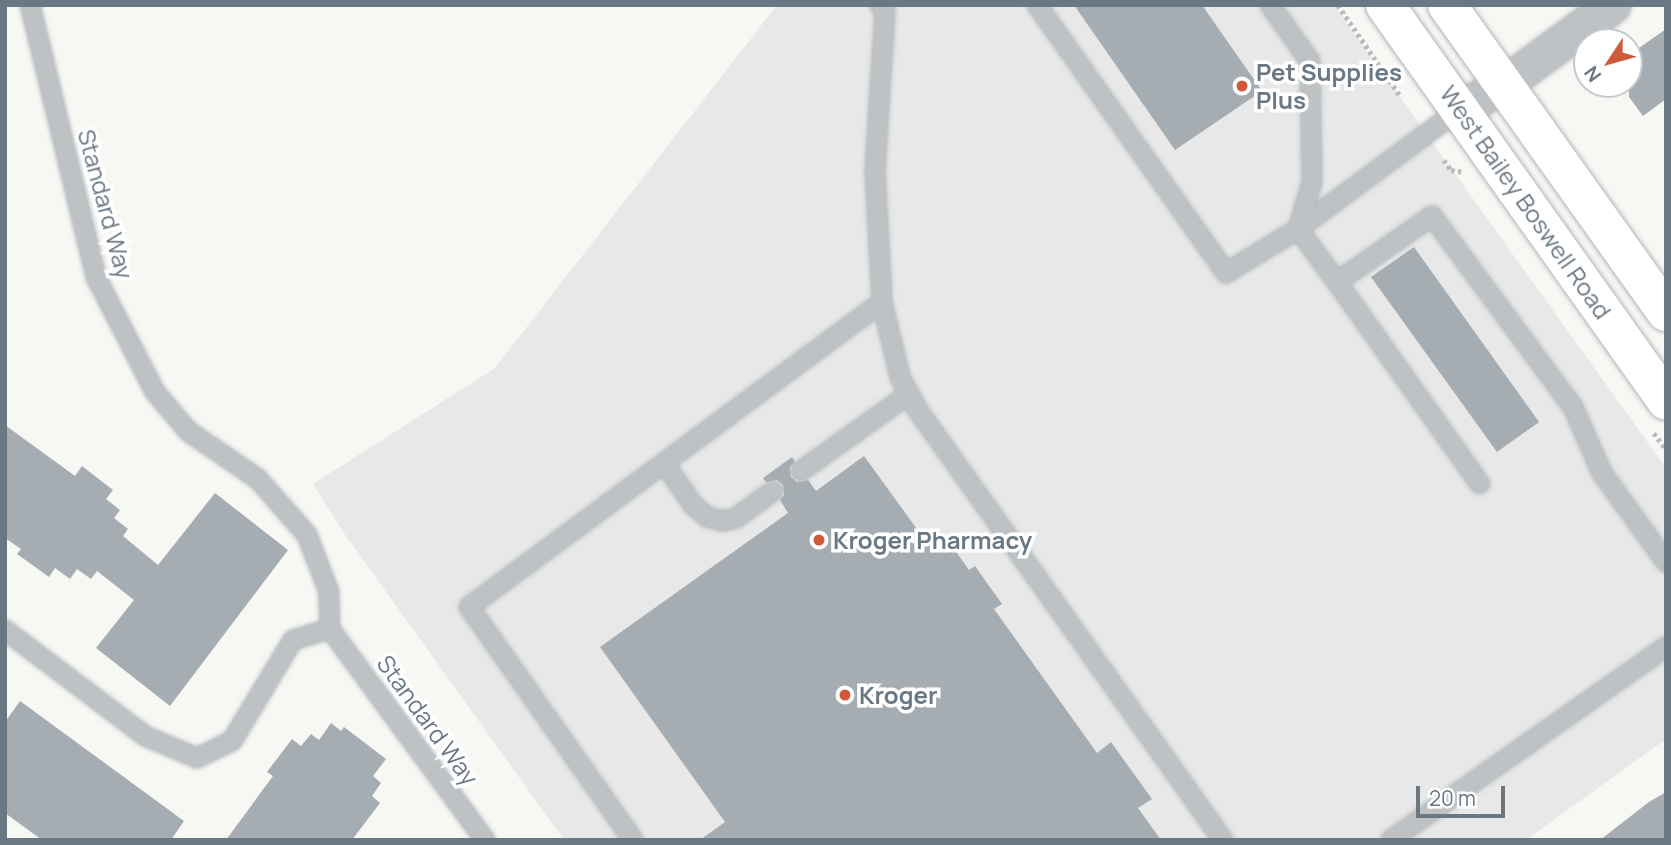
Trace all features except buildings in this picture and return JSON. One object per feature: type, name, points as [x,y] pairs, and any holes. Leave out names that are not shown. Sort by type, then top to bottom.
[{"type":"main road","name":"West Bailey Boswell Road","points":[[1385,5],[1666,400]]},
{"type":"main road","name":"West Bailey Boswell Road","points":[[1447,5],[1666,312]]},
{"type":"street","points":[[1460,109],[1504,84],[1612,5]]},
{"type":"lane","name":"Standard Way","points":[[30,5],[96,276],[155,391],[188,431],[258,480],[307,535],[328,592],[330,629],[485,840]]},
{"type":"lane","points":[[1037,5],[1226,274],[1298,229],[1460,109]]},
{"type":"lane","points":[[1270,5],[1310,61],[1312,182],[1298,229]]},
{"type":"lane","points":[[886,7],[874,173],[882,302],[900,377],[909,394],[1223,840]]},
{"type":"lane","points":[[1337,282],[1432,216],[1573,407],[1602,473],[1666,562]]},
{"type":"lane","points":[[1298,229],[1480,484]]},
{"type":"lane","points":[[633,840],[469,607],[882,302]]},
{"type":"lane","points":[[801,471],[909,394]]},
{"type":"lane","points":[[664,463],[694,506],[707,517],[722,521],[736,518],[773,491]]},
{"type":"lane","points":[[5,630],[145,736],[197,758],[232,741],[293,640],[330,629]]},
{"type":"lane","points":[[1391,840],[1666,647]]},
{"type":"path","points":[[1338,5],[1401,97]]},
{"type":"shaded area","points":[[777,5],[1334,5],[1666,468],[1666,739],[1526,840],[564,840],[344,533],[313,484],[495,368]]},
{"type":"place","name":"Pet Supplies Plus","points":[[1242,86]]},
{"type":"place","name":"Kroger Pharmacy","points":[[819,540]]},
{"type":"place","name":"Kroger","points":[[845,695]]}]
